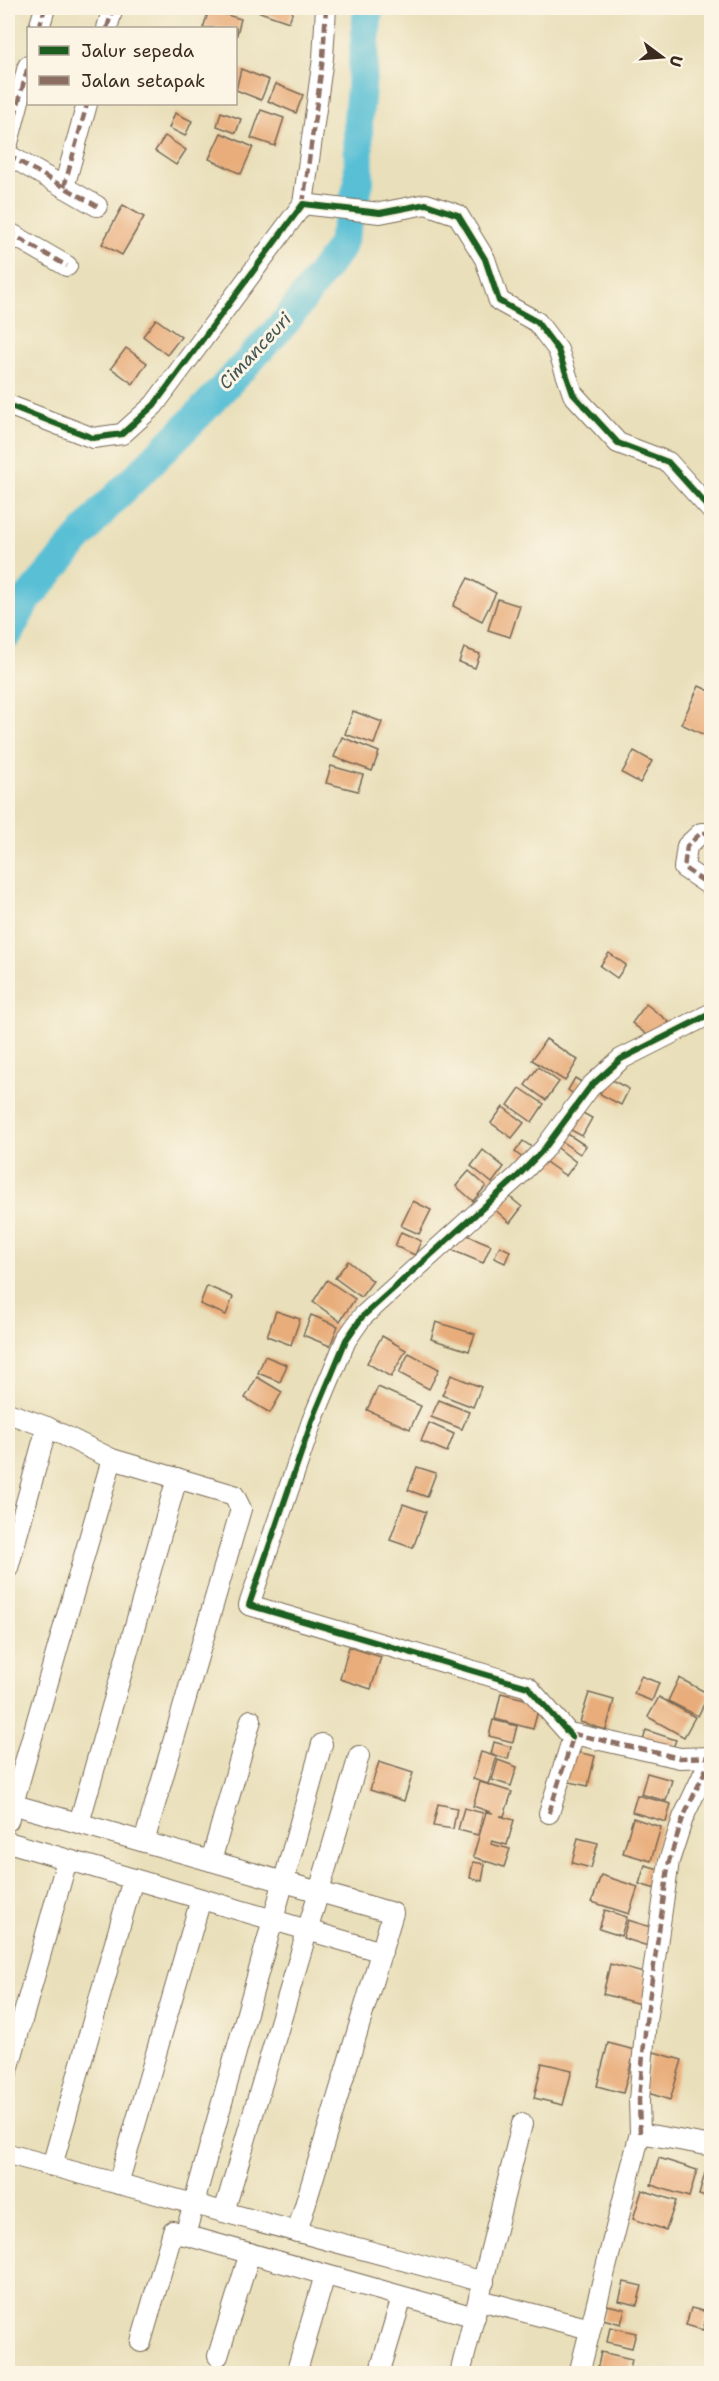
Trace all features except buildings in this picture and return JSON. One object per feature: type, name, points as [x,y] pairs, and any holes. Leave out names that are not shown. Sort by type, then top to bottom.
[{"type":"street","points":[[39,27],[45,8]]},
{"type":"street","points":[[107,27],[113,8]]},
{"type":"street","points":[[8,405],[93,438],[122,434],[153,405],[313,205],[326,8]]},
{"type":"street","points":[[8,143],[27,70]]},
{"type":"street","points":[[64,187],[87,105]]},
{"type":"street","points":[[8,155],[97,206]]},
{"type":"street","points":[[313,205],[380,213],[426,204],[458,215],[485,259],[499,301],[537,322],[558,350],[573,394],[618,443],[668,462],[711,511]]},
{"type":"street","points":[[8,232],[67,266]]},
{"type":"street","points":[[711,833],[700,833],[687,846],[684,868],[711,888]]},
{"type":"street","points":[[572,1737],[528,1687],[249,1605],[312,1421],[346,1340],[362,1317],[518,1176],[544,1149],[590,1087],[621,1059],[711,1013]]},
{"type":"street","points":[[8,1413],[47,1427],[112,1459],[234,1495],[241,1509],[144,1842]]},
{"type":"street","points":[[8,1568],[47,1427]]},
{"type":"street","points":[[112,1459],[9,1809],[80,1823],[393,1913],[297,2232]]},
{"type":"street","points":[[80,1823],[177,1478]]},
{"type":"street","points":[[211,1861],[251,1720]]},
{"type":"street","points":[[572,1737],[580,1734],[680,1758],[711,1757],[683,1818],[669,1861],[646,2021],[639,2100],[640,2133],[579,2373]]},
{"type":"street","points":[[549,1812],[572,1737]]},
{"type":"street","points":[[185,2235],[322,1744]]},
{"type":"street","points":[[224,2212],[359,1756]]},
{"type":"street","points":[[8,1842],[382,1952]]},
{"type":"street","points":[[8,2070],[67,1860]]},
{"type":"street","points":[[52,2166],[133,1879]]},
{"type":"street","points":[[118,2184],[201,1899]]},
{"type":"street","points":[[459,2373],[522,2124]]},
{"type":"street","points":[[640,2133],[711,2146]]},
{"type":"street","points":[[8,2154],[297,2232],[479,2300],[590,2329]]},
{"type":"street","points":[[141,2342],[173,2231],[402,2296],[479,2300]]},
{"type":"street","points":[[218,2356],[250,2253]]},
{"type":"street","points":[[296,2373],[325,2275]]},
{"type":"street","points":[[380,2373],[402,2296]]},
{"type":"waterway","name":"Cimanceuri","points":[[8,634],[25,602],[105,508],[201,412],[286,321],[341,247],[359,182],[358,120],[368,8]]},
{"type":"marked path","points":[[39,27],[45,8]]},
{"type":"marked path","points":[[107,27],[113,8]]},
{"type":"marked path","points":[[303,204],[323,58],[326,8]]},
{"type":"marked path","points":[[8,143],[27,70]]},
{"type":"marked path","points":[[64,187],[87,105]]},
{"type":"marked path","points":[[8,155],[97,206]]},
{"type":"marked path","points":[[8,232],[67,266]]},
{"type":"marked path","points":[[712,833],[701,833],[687,846],[684,868],[712,887]]},
{"type":"marked path","points":[[549,1813],[574,1734],[680,1758],[712,1757]]},
{"type":"marked path","points":[[640,2133],[639,2100],[646,2021],[669,1861],[683,1818],[712,1756]]},
{"type":"cycle path","points":[[8,405],[93,438],[122,434],[154,405],[303,204],[380,213],[426,204],[458,215],[485,259],[499,301],[537,322],[558,350],[573,394],[618,443],[668,462],[712,511]]},
{"type":"cycle path","points":[[572,1737],[528,1687],[249,1605],[312,1421],[346,1340],[362,1317],[518,1176],[544,1149],[590,1087],[621,1059],[712,1013]]}]
